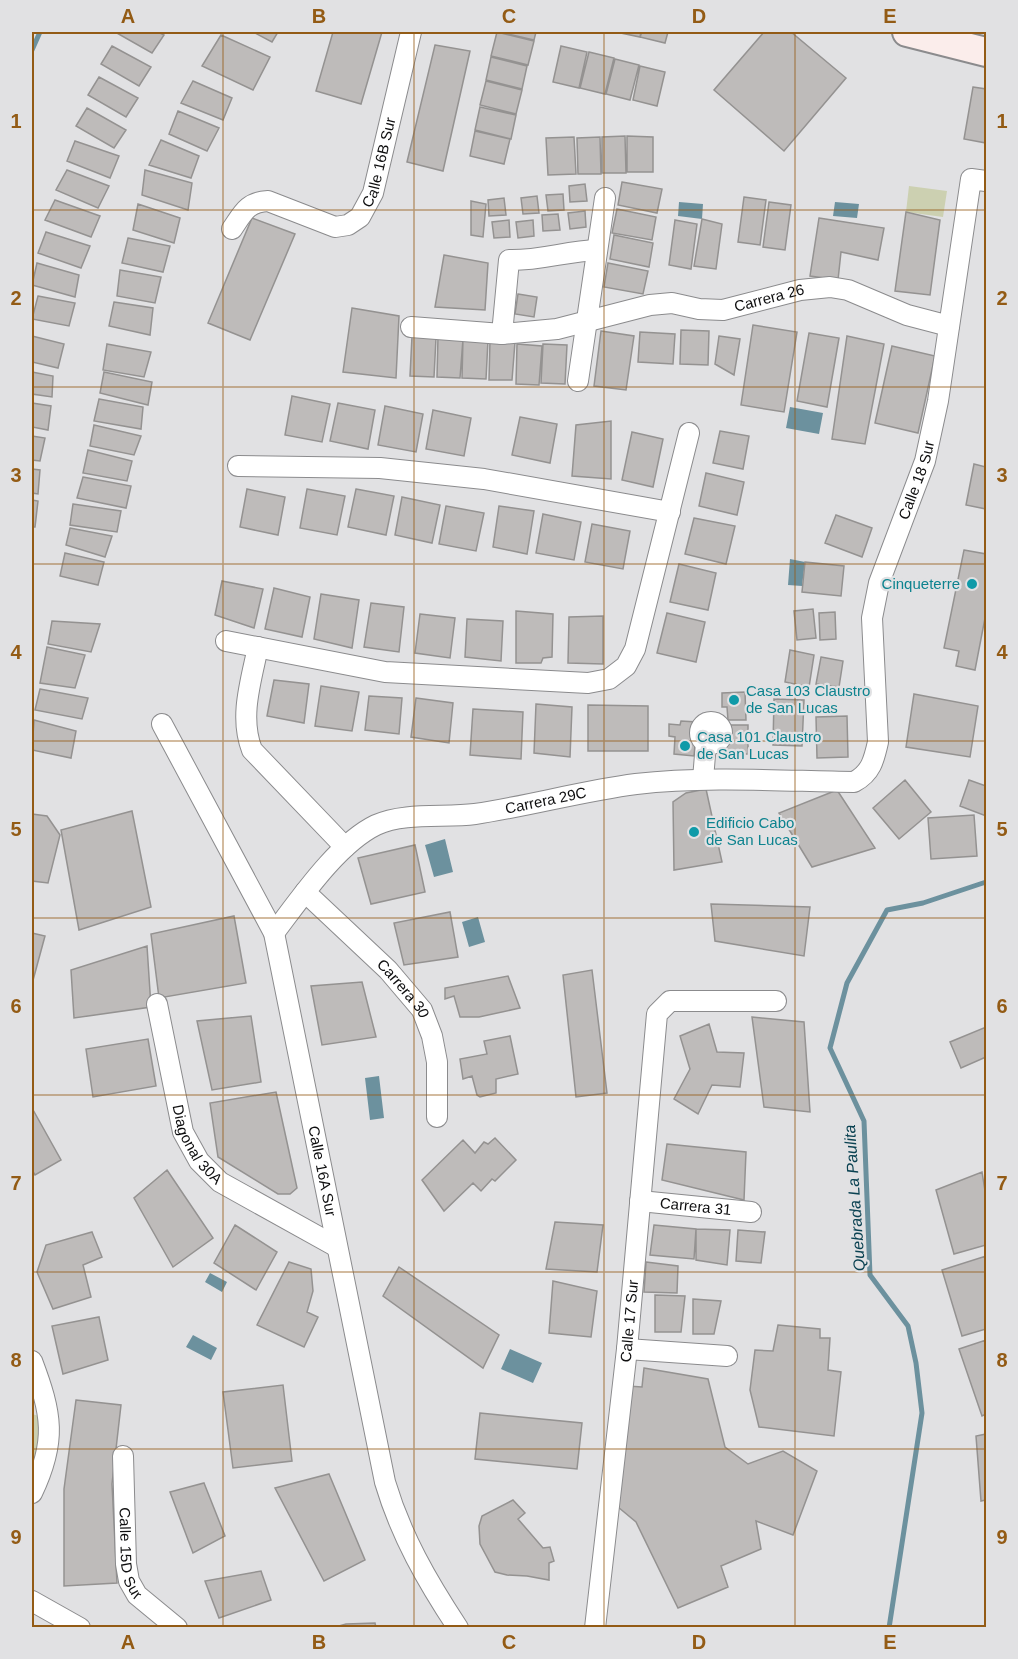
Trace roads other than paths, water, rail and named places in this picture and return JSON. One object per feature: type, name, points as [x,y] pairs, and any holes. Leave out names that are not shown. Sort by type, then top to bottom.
[{"type":"main road","points":[[907,32],[987,52]]},
{"type":"street","name":"Calle 16B Sur","points":[[232,229],[246,208],[257,202],[268,201],[334,227],[348,225],[360,217],[373,192],[411,32]]},
{"type":"street","name":"Calle 18 Sur","points":[[865,776],[874,759],[878,742],[872,618],[879,583],[925,461],[979,180]]},
{"type":"street","points":[[578,381],[605,198]]},
{"type":"street","points":[[502,334],[509,260],[529,260],[577,250],[597,250]]},
{"type":"street","name":"Carrera 26","points":[[411,327],[502,334],[557,329],[650,305],[672,303],[699,309],[723,310],[800,290],[830,287],[848,290],[907,315],[949,327]]},
{"type":"street","points":[[226,641],[385,672],[545,682],[588,683],[609,679],[626,666],[635,650],[689,433]]},
{"type":"street","points":[[238,466],[380,468],[484,479],[670,512]]},
{"type":"street","points":[[258,647],[245,714],[246,734],[252,750],[345,848]]},
{"type":"street","name":"Calle 16A Sur","points":[[162,724],[274,933],[385,1482],[394,1514],[411,1552],[458,1628]]},
{"type":"street","points":[[703,779],[706,742]]},
{"type":"street","name":"Carrera 29C","points":[[274,933],[305,892],[345,848],[362,833],[379,824],[401,818],[475,814],[635,785],[703,779],[854,782],[865,776]]},
{"type":"street","name":"Carrera 30","points":[[305,892],[388,970],[422,1010],[432,1036],[437,1062],[437,1117]]},
{"type":"street","name":"Calle 17 Sur","points":[[595,1628],[627,1349],[657,1014],[670,1001],[776,1001]]},
{"type":"street","name":"Diagonal 30A","points":[[157,1004],[183,1132],[199,1161],[220,1182],[337,1247]]},
{"type":"street","name":"Carrera 31","points":[[640,1201],[751,1212]]},
{"type":"street","points":[[309,1232],[333,1220]]},
{"type":"street","points":[[627,1349],[727,1356]]},
{"type":"street","points":[[32,1361],[42,1388],[49,1423],[47,1455],[32,1493]]},
{"type":"street","name":"Calle 15D Sur","points":[[123,1456],[126,1564],[129,1581],[142,1600],[177,1628]]},
{"type":"street","points":[[34,1605],[80,1628]]},
{"type":"water","points":[[679,202],[703,204],[702,219],[678,216]]},
{"type":"water","points":[[835,202],[859,204],[857,218],[833,216]]},
{"type":"water","points":[[790,407],[823,413],[819,434],[786,428]]},
{"type":"water","points":[[790,559],[805,562],[802,586],[788,585]]},
{"type":"water","points":[[445,839],[453,872],[434,877],[425,845]]},
{"type":"water","points":[[478,917],[485,942],[469,947],[462,922]]},
{"type":"water","points":[[379,1076],[384,1118],[370,1120],[365,1078]]},
{"type":"water","points":[[210,1273],[227,1282],[222,1292],[205,1282]]},
{"type":"water","points":[[193,1335],[217,1348],[211,1360],[186,1347]]},
{"type":"water","points":[[510,1349],[542,1363],[533,1383],[501,1369]]},
{"type":"waterway","points":[[32,50],[40,32]]},
{"type":"waterway","name":"Quebrada La Paulita","points":[[889,1628],[922,1413],[916,1363],[908,1326],[870,1275],[864,1121],[830,1048],[847,983],[887,910],[923,903],[986,882]]},
{"type":"place","name":"Cinqueterre","points":[[972,584]]},
{"type":"place","name":"Casa 103 Claustro de San Lucas","points":[[734,700]]},
{"type":"place","name":"Casa 101 Claustro de San Lucas","points":[[685,746]]},
{"type":"place","name":"Edificio Cabo de San Lucas","points":[[694,832]]}]
